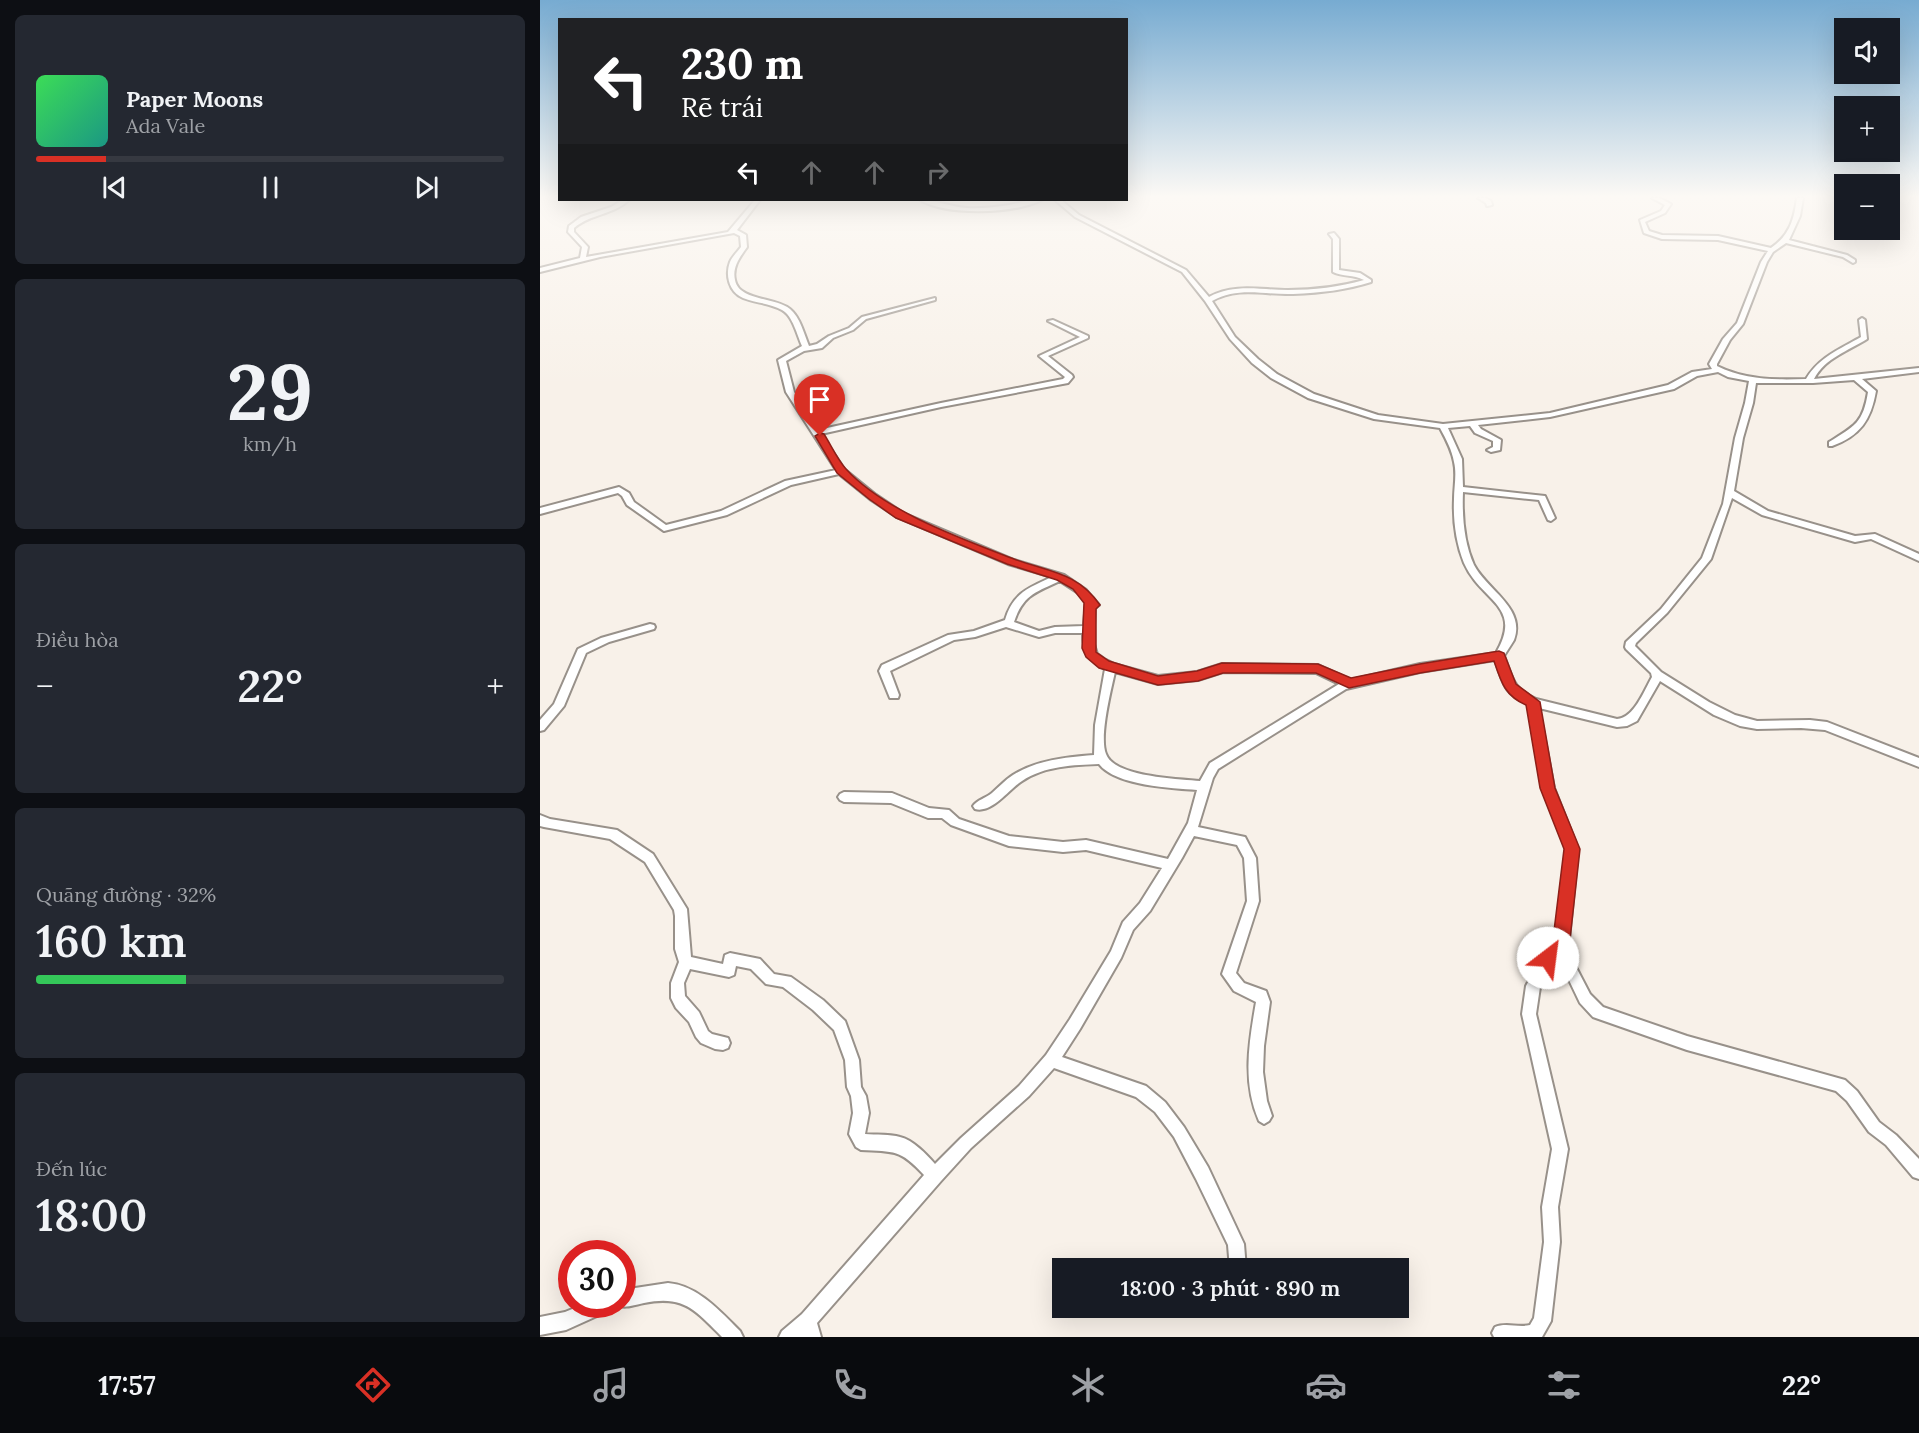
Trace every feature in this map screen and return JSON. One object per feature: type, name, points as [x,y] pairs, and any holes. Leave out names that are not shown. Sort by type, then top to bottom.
[{"type":"street","points":[[540,270],[578,260]]},
{"type":"street","points":[[734,260],[731,278],[734,288],[744,296],[786,309],[792,315],[806,343],[804,349]]},
{"type":"street","points":[[1163,260],[1184,271],[1208,300],[1232,338],[1274,376],[1302,392],[1377,417],[1443,426],[1550,415],[1671,387],[1695,374],[1717,370],[1753,380],[1809,381],[1919,370]]},
{"type":"street","points":[[1208,300],[1215,295],[1240,290],[1291,291],[1369,281],[1361,275],[1336,272],[1336,260]]},
{"type":"street","points":[[1717,370],[1713,364],[1727,339],[1740,324],[1765,260]]},
{"type":"street","points":[[933,299],[864,318],[851,329],[831,337],[819,346],[785,357],[781,363],[790,392],[818,432],[841,471],[900,515],[1011,562],[1061,577],[1083,592],[1094,605],[1090,604],[1088,629],[1091,654],[1098,661],[1111,667],[1158,680],[1198,676],[1222,668],[1318,669],[1349,684]]},
{"type":"street","points":[[1809,381],[1824,360],[1865,338],[1862,320]]},
{"type":"street","points":[[818,432],[1065,381],[1069,377],[1043,356],[1086,337],[1051,321]]},
{"type":"street","points":[[1832,444],[1862,425],[1869,410],[1872,391],[1854,377]]},
{"type":"street","points":[[1753,380],[1749,403],[1738,438],[1730,493],[1706,559],[1664,611],[1631,642],[1630,647],[1657,674],[1704,704],[1748,723],[1827,726],[1919,763]]},
{"type":"street","points":[[1472,422],[1478,431],[1497,440],[1497,448],[1491,450]]},
{"type":"street","points":[[1443,426],[1457,456],[1460,489],[1459,530],[1469,565],[1480,583],[1502,603],[1511,616],[1511,633],[1499,656],[1510,687],[1520,696],[1533,702],[1623,723],[1633,718],[1653,686],[1657,674]]},
{"type":"street","points":[[540,511],[619,490],[660,527],[669,528],[724,513],[788,483],[841,471]]},
{"type":"street","points":[[1460,489],[1542,498],[1551,518]]},
{"type":"street","points":[[1730,493],[1765,513],[1855,539],[1872,536],[1919,558]]},
{"type":"street","points":[[1009,623],[1019,598],[1061,577]]},
{"type":"street","points":[[894,695],[884,670],[888,666],[952,637],[975,634],[1009,623],[1039,634],[1055,630],[1088,629]]},
{"type":"street","points":[[540,727],[559,706],[582,651],[605,640],[650,627]]},
{"type":"street","points":[[788,1337],[810,1329],[935,1175],[966,1143],[1024,1091],[1051,1060],[1116,954],[1128,926],[1145,907],[1191,830],[1204,786],[1214,766],[1323,697],[1349,684],[1420,668],[1499,656]]},
{"type":"street","points":[[1111,667],[1100,722],[1099,754],[1102,759],[1110,766],[1147,781],[1204,786]]},
{"type":"street","points":[[1502,1334],[1523,1335],[1535,1332],[1542,1321],[1552,1242],[1550,1207],[1560,1149],[1529,1014],[1533,986],[1548,958],[1562,939],[1572,849],[1548,788],[1533,702]]},
{"type":"street","points":[[979,806],[992,800],[1023,775],[1061,763],[1102,759]]},
{"type":"street","points":[[844,797],[892,798],[928,813],[945,813],[955,822],[1019,843],[1063,847],[1086,845],[1170,865]]},
{"type":"street","points":[[540,820],[548,824],[609,832],[649,858],[680,909],[682,917],[682,948],[686,962],[677,983],[679,1000],[694,1017],[697,1029],[703,1037],[711,1042],[723,1043]]},
{"type":"street","points":[[1191,830],[1241,841],[1250,858],[1253,901],[1229,974],[1239,987],[1256,992],[1261,996],[1263,1002],[1254,1060],[1255,1091],[1264,1116]]},
{"type":"street","points":[[1558,947],[1565,954],[1588,1004],[1598,1012],[1688,1043],[1840,1085],[1852,1096],[1874,1126],[1891,1140],[1919,1171]]},
{"type":"street","points":[[686,962],[729,971],[730,959],[755,963],[771,980],[786,981],[832,1016],[840,1026],[852,1060],[854,1087],[861,1113],[857,1134],[859,1139],[865,1144],[899,1144],[919,1158],[935,1175]]},
{"type":"street","points":[[1051,1060],[1141,1091],[1160,1107],[1179,1132],[1202,1173],[1236,1244],[1237,1258]]},
{"type":"street","points":[[636,1297],[677,1292],[709,1312],[734,1337]]},
{"type":"street","points":[[540,1326],[573,1318]]},
{"type":"route","points":[[820,436],[841,471],[900,515],[1011,562],[1061,577],[1077,587],[1094,605],[1090,604],[1088,629],[1088,648],[1093,658],[1144,678],[1171,680],[1198,676],[1222,668],[1269,667],[1318,669],[1349,684],[1420,668],[1499,656],[1510,687],[1520,696],[1533,702],[1548,788],[1557,813],[1567,831],[1572,849],[1562,939],[1548,958]]}]
